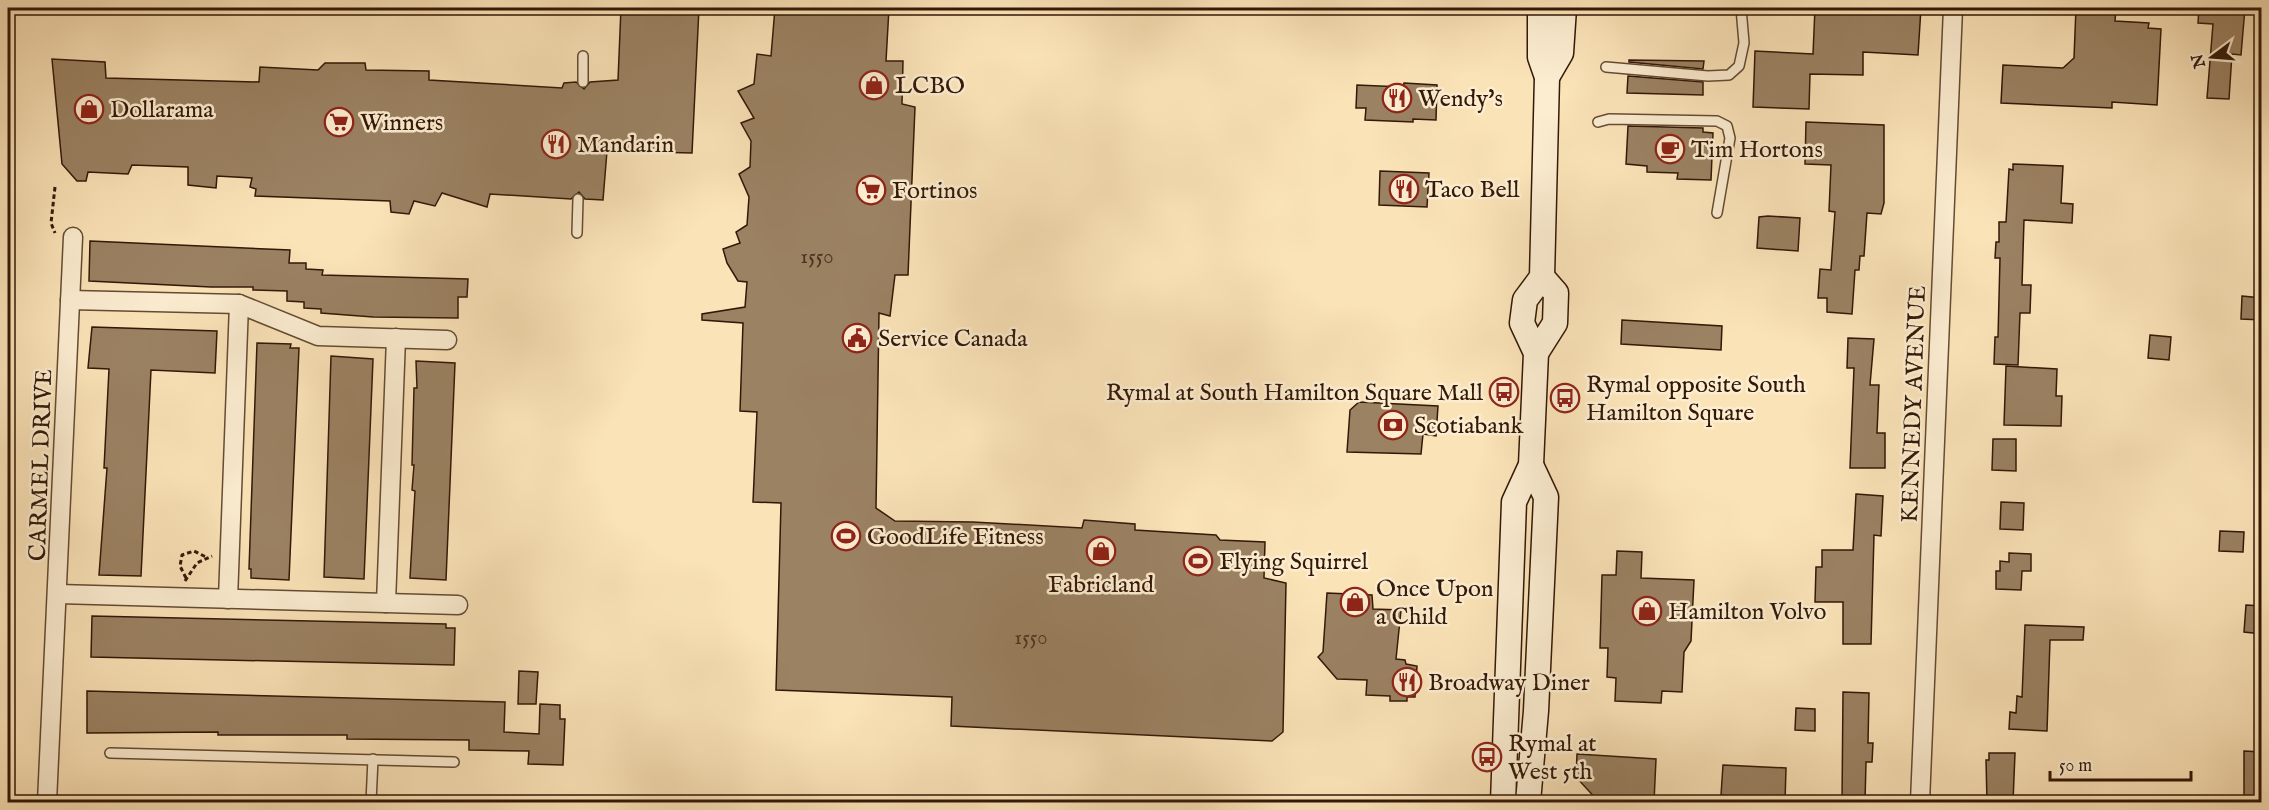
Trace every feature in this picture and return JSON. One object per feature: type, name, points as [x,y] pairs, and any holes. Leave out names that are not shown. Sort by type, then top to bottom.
[{"type":"main road","points":[[1503,802],[1514,502],[1531,465],[1536,353],[1522,323],[1525,300],[1542,277],[1547,77],[1540,57],[1540,8]]},
{"type":"main road","points":[[1547,77],[1561,53],[1564,8]]},
{"type":"main road","points":[[1536,353],[1555,323],[1556,293],[1542,277]]},
{"type":"main road","points":[[1528,802],[1536,711],[1546,497],[1531,465]]},
{"type":"street","name":"KENNEDY AVENUE","points":[[1920,802],[1953,8]]},
{"type":"street","name":"CARMEL DRIVE","points":[[47,802],[72,245]]},
{"type":"street","points":[[70,300],[239,304],[318,336],[447,340]]},
{"type":"street","points":[[228,599],[239,304]]},
{"type":"street","points":[[386,603],[396,338]]},
{"type":"street","points":[[58,594],[458,605]]},
{"type":"lane","points":[[1606,68],[1708,76],[1729,75],[1739,66],[1744,44],[1742,8]]},
{"type":"lane","points":[[583,56],[583,82]]},
{"type":"lane","points":[[1598,122],[1609,119],[1717,121],[1727,126],[1730,138],[1717,213]]},
{"type":"lane","points":[[577,233],[578,199]]},
{"type":"lane","points":[[110,753],[454,762]]},
{"type":"lane","points":[[371,802],[373,759]]},
{"type":"path","points":[[54,187],[51,223],[56,236],[72,245]]},
{"type":"path","points":[[186,578],[180,566],[182,555],[194,551],[206,558]]},
{"type":"path","points":[[183,598],[186,578],[197,563],[206,558],[230,556]]},
{"type":"building","points":[[621,8],[699,8],[692,153],[607,151],[603,200],[585,199],[579,192],[571,199],[490,194],[487,207],[442,193],[435,206],[414,201],[409,214],[391,212],[390,201],[255,196],[256,189],[250,187],[252,178],[217,176],[216,188],[188,185],[188,167],[132,165],[128,174],[88,172],[86,181],[77,181],[62,164],[52,59],[105,62],[106,78],[259,82],[260,67],[318,70],[325,63],[365,63],[366,70],[429,71],[429,80],[562,88],[564,83],[576,82],[584,89],[590,82],[618,80]]},
{"type":"building","points":[[775,8],[889,8],[886,61],[903,61],[902,104],[915,107],[908,275],[895,275],[890,316],[879,313],[876,508],[895,521],[973,522],[1082,528],[1084,520],[1135,524],[1135,530],[1216,535],[1220,540],[1265,542],[1264,578],[1286,583],[1283,732],[1272,741],[951,726],[952,697],[776,690],[781,503],[753,502],[757,412],[740,411],[743,323],[702,320],[702,314],[745,307],[747,282],[738,281],[727,263],[723,249],[740,243],[736,232],[747,225],[749,197],[739,174],[750,167],[751,141],[741,123],[754,118],[738,91],[754,84],[757,54],[771,56]]},
{"type":"building","points":[[1815,8],[1921,8],[1918,55],[1863,52],[1863,75],[1810,74],[1809,109],[1753,107],[1755,51],[1813,54]]},
{"type":"building","points":[[2076,8],[2116,8],[2115,21],[2149,23],[2148,28],[2161,29],[2157,105],[2112,102],[2112,108],[2001,103],[2003,65],[2063,68],[2074,58]]},
{"type":"building","points":[[2199,8],[2245,8],[2241,55],[2232,54],[2229,99],[2207,98],[2213,24],[2198,23]]},
{"type":"building","points":[[1629,60],[1704,61],[1703,69],[1629,62]]},
{"type":"building","points":[[1628,76],[1703,82],[1703,95],[1627,93]]},
{"type":"building","name":"Wendy's","points":[[1404,83],[1437,85],[1436,120],[1413,119],[1413,122],[1365,120],[1366,108],[1356,108],[1357,85],[1403,87]]},
{"type":"building","points":[[1806,122],[1884,125],[1884,203],[1881,214],[1867,213],[1864,256],[1860,256],[1859,270],[1855,270],[1852,314],[1827,312],[1827,298],[1818,298],[1820,269],[1831,270],[1835,212],[1829,211],[1831,165],[1805,164]]},
{"type":"building","name":"Tim Hortons","points":[[1628,126],[1703,128],[1703,132],[1713,133],[1711,180],[1677,179],[1678,173],[1647,172],[1647,166],[1626,164]]},
{"type":"building","points":[[2013,164],[2063,166],[2061,203],[2073,204],[2072,223],[2024,220],[2022,285],[2031,285],[2030,313],[2020,313],[2018,365],[1994,364],[1995,337],[1998,337],[2000,258],[1995,258],[1996,242],[1999,242],[1999,222],[2006,222],[2009,169],[2013,170]]},
{"type":"building","name":"Taco Bell","points":[[1380,171],[1429,173],[1427,207],[1379,205]]},
{"type":"building","points":[[1759,217],[1800,218],[1798,251],[1757,248]]},
{"type":"building","points":[[90,241],[290,250],[289,263],[306,263],[306,269],[323,270],[322,275],[468,279],[467,297],[458,297],[458,318],[373,317],[321,313],[321,309],[304,308],[304,302],[287,301],[287,291],[253,290],[253,287],[89,281]]},
{"type":"building","points":[[2242,296],[2262,298],[2262,320],[2241,319]]},
{"type":"building","points":[[1622,320],[1722,326],[1721,350],[1621,344]]},
{"type":"building","points":[[92,327],[217,331],[215,373],[151,370],[141,576],[99,575],[107,468],[104,468],[109,369],[88,368]]},
{"type":"building","points":[[2150,335],[2171,337],[2169,360],[2148,358]]},
{"type":"building","points":[[1848,338],[1874,339],[1870,385],[1879,385],[1877,433],[1885,433],[1885,468],[1850,468],[1854,368],[1847,368]]},
{"type":"building","points":[[257,343],[291,344],[290,348],[299,348],[289,580],[251,578],[251,569],[249,569]]},
{"type":"building","points":[[331,356],[373,359],[364,579],[324,577]]},
{"type":"building","points":[[416,361],[455,363],[446,580],[410,578],[415,491],[412,490],[414,465],[412,465],[414,388],[417,388]]},
{"type":"building","points":[[2006,366],[2057,369],[2056,396],[2062,396],[2061,426],[2004,425]]},
{"type":"building","name":"Scotiabank","points":[[1359,402],[1438,406],[1436,436],[1423,434],[1421,454],[1347,452],[1350,410]]},
{"type":"building","points":[[1993,439],[2016,439],[2016,471],[1992,470]]},
{"type":"building","points":[[1856,494],[1883,496],[1881,536],[1874,535],[1871,644],[1843,644],[1843,602],[1815,602],[1816,567],[1822,567],[1822,550],[1853,550]]},
{"type":"building","points":[[2001,502],[2024,503],[2023,530],[2000,529]]},
{"type":"building","points":[[2220,531],[2244,532],[2243,552],[2219,551]]},
{"type":"building","name":"Hamilton Volvo","points":[[1617,551],[1642,552],[1641,578],[1694,580],[1691,641],[1684,652],[1682,692],[1662,691],[1661,703],[1615,701],[1616,678],[1607,677],[1608,648],[1600,648],[1602,575],[1616,575]]},
{"type":"building","points":[[2009,553],[2031,554],[2031,571],[2022,571],[2021,590],[1996,589],[1996,571],[2000,571],[2000,561],[2009,562]]},
{"type":"building","points":[[1327,593],[1372,595],[1373,609],[1401,610],[1396,659],[1405,660],[1406,664],[1417,666],[1415,697],[1407,697],[1407,701],[1390,701],[1390,696],[1366,695],[1367,680],[1337,679],[1318,657],[1323,652]]},
{"type":"building","points":[[2246,605],[2262,606],[2262,634],[2244,632]]},
{"type":"building","points":[[92,616],[446,624],[446,628],[455,628],[454,665],[91,657]]},
{"type":"building","points":[[2025,625],[2084,627],[2083,640],[2050,640],[2047,731],[2009,729],[2010,712],[2016,713],[2017,696],[2022,697]]},
{"type":"building","points":[[519,671],[538,672],[536,704],[518,704]]},
{"type":"building","points":[[87,691],[505,702],[504,732],[539,734],[540,704],[560,705],[560,719],[565,719],[563,765],[528,764],[529,751],[469,750],[469,740],[347,739],[347,735],[218,735],[218,732],[87,733]]},
{"type":"building","points":[[1843,692],[1869,693],[1868,743],[1873,743],[1872,762],[1866,762],[1865,802],[1842,802]]},
{"type":"building","points":[[1796,708],[1815,709],[1815,731],[1795,730]]},
{"type":"building","points":[[2244,751],[2262,752],[2262,802],[2244,802]]},
{"type":"building","points":[[1989,753],[2015,753],[2013,802],[1987,802],[1986,760],[1989,760]]},
{"type":"building","points":[[1577,754],[1656,759],[1654,802],[1599,802],[1576,777]]},
{"type":"building","points":[[1723,765],[1786,768],[1785,802],[1731,802],[1729,796],[1721,795]]},
{"type":"place","name":"LCBO","points":[[874,85]]},
{"type":"place","name":"Wendy's","points":[[1397,98]]},
{"type":"place","name":"Dollarama","points":[[89,109]]},
{"type":"place","name":"Winners","points":[[339,122]]},
{"type":"place","name":"Mandarin","points":[[556,144]]},
{"type":"place","name":"Tim Hortons","points":[[1670,149]]},
{"type":"place","name":"Taco Bell","points":[[1404,189]]},
{"type":"place","name":"Fortinos","points":[[871,190]]},
{"type":"place","name":"Service Canada","points":[[857,338]]},
{"type":"place","name":"Rymal at South Hamilton Square Mall","points":[[1504,392]]},
{"type":"place","name":"Rymal opposite South Hamilton Square","points":[[1565,398]]},
{"type":"place","name":"Scotiabank","points":[[1393,425]]},
{"type":"place","name":"GoodLife Fitness","points":[[846,536]]},
{"type":"place","name":"Fabricland","points":[[1101,551]]},
{"type":"place","name":"Flying Squirrel","points":[[1198,561]]},
{"type":"place","name":"Once Upon a Child","points":[[1355,602]]},
{"type":"place","name":"Hamilton Volvo","points":[[1647,611]]},
{"type":"place","name":"Broadway Diner","points":[[1407,682]]},
{"type":"place","name":"Rymal at West 5th","points":[[1487,757]]}]
